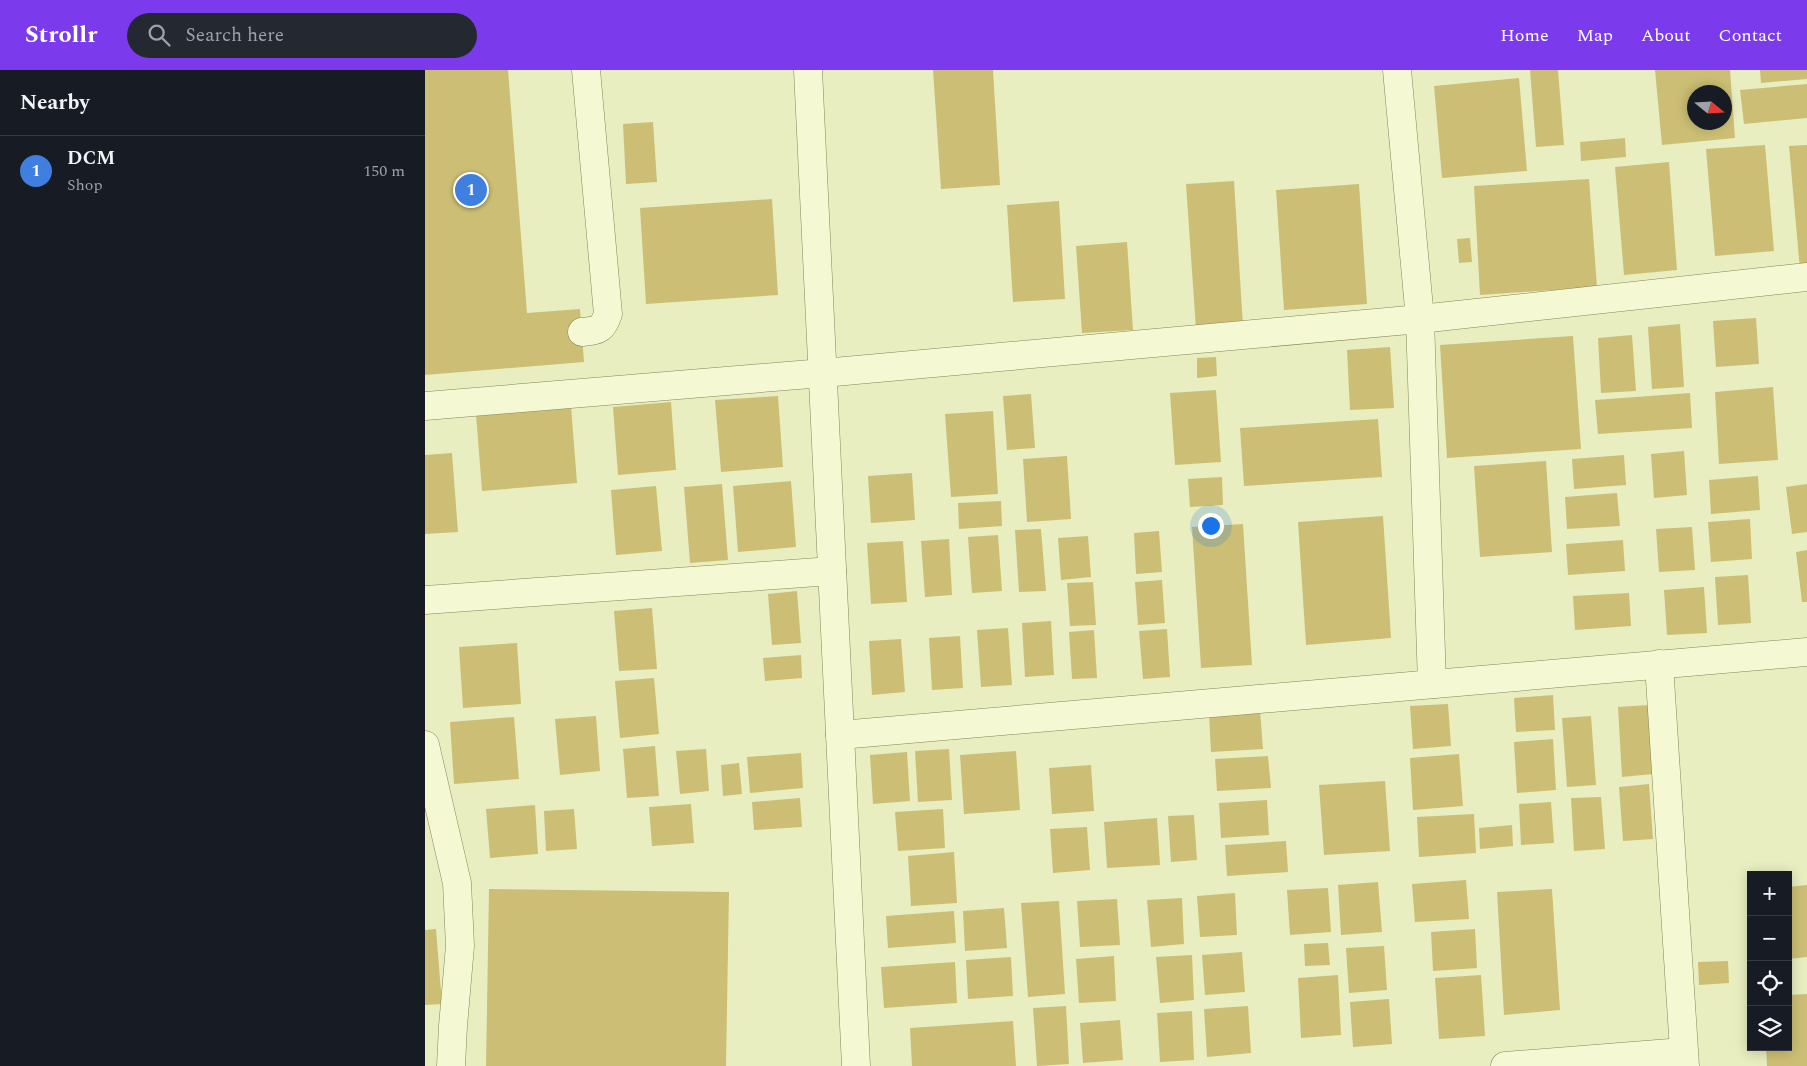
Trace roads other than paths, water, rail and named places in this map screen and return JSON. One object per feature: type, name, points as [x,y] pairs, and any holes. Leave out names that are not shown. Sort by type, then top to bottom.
[{"type":"street","points":[[582,332],[598,330],[605,324],[608,314],[586,70]]},
{"type":"street","points":[[808,70],[856,1066]]},
{"type":"street","points":[[1397,70],[1420,319],[1432,684]]},
{"type":"street","points":[[425,406],[1420,319],[1807,277]]},
{"type":"street","points":[[425,600],[832,571]]},
{"type":"street","points":[[840,735],[1807,652]]},
{"type":"street","points":[[1505,1066],[1684,1059],[1659,664]]},
{"type":"street","points":[[425,745],[457,883],[460,946],[451,1066]]},
{"type":"place","name":"DCM","points":[[471,190]]}]
